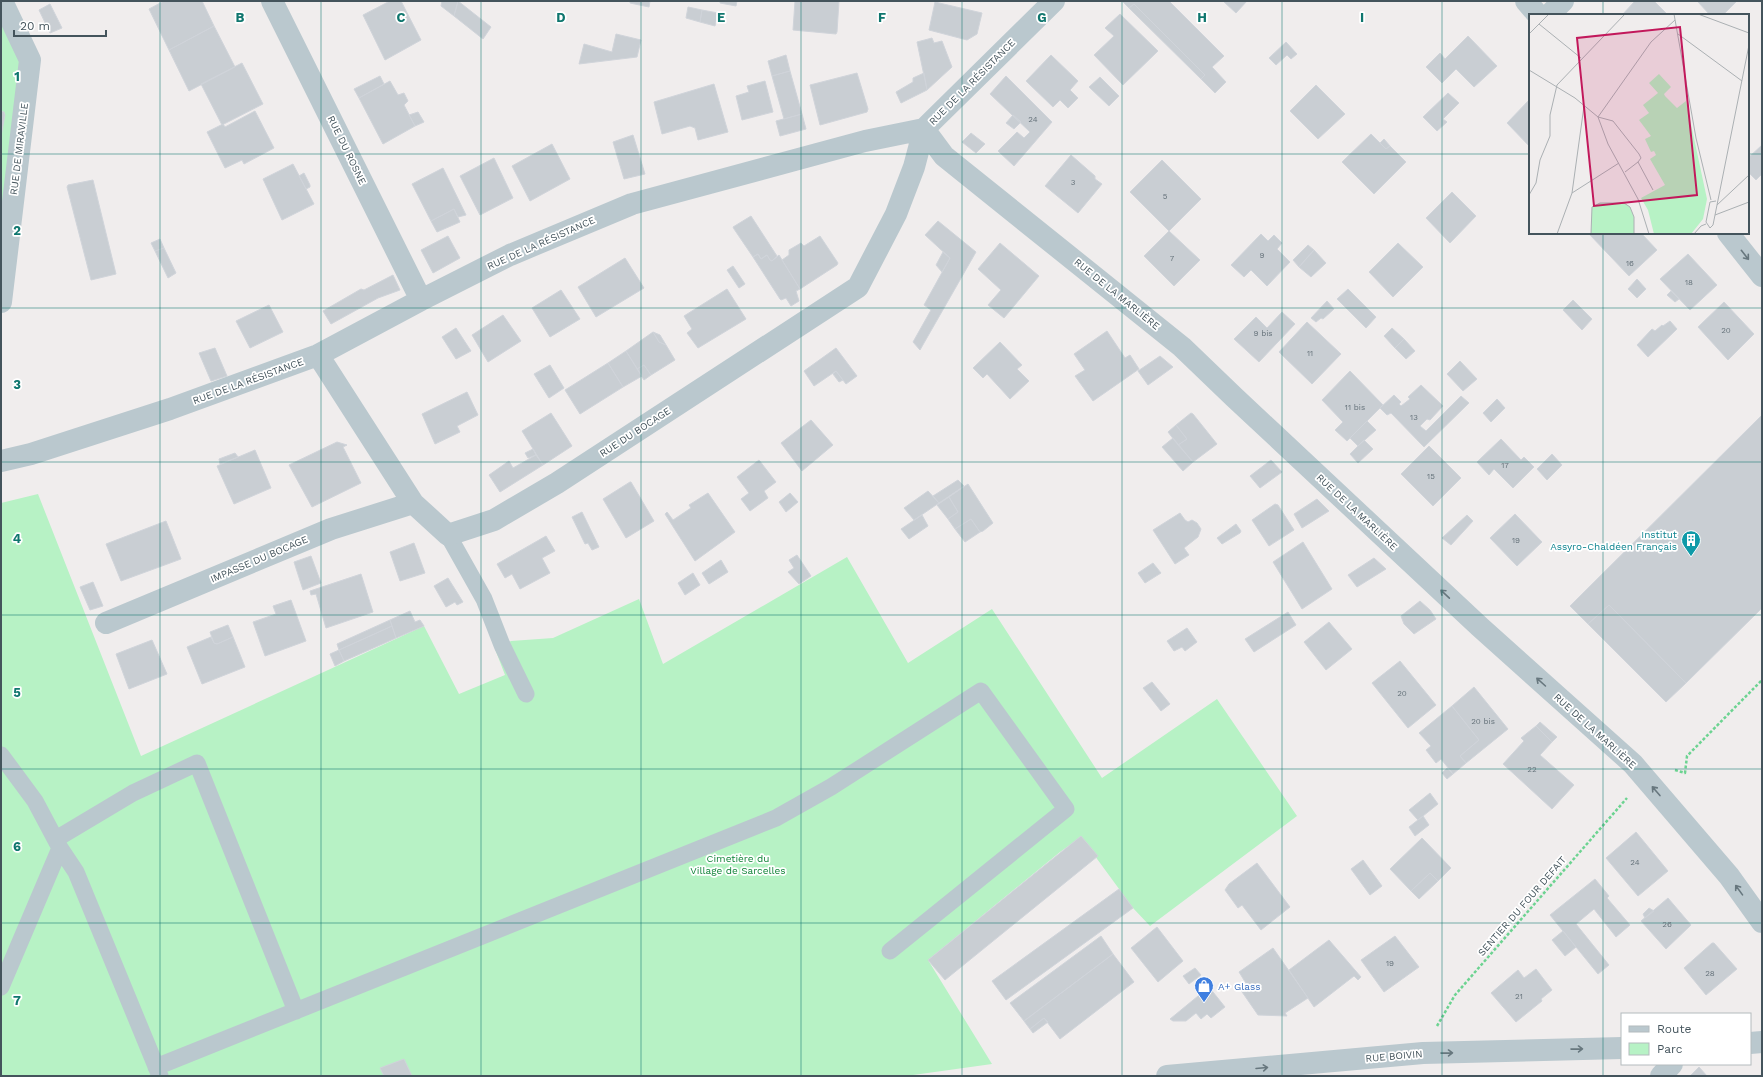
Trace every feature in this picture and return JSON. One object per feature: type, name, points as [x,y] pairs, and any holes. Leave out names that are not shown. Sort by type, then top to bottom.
[{"type":"street","name":"RUE DE MIRAVILLE","points":[[1,302],[30,60],[2,1]]},
{"type":"street","name":"RUE DU ROSNE","points":[[272,1],[421,300]]},
{"type":"street","points":[[1526,1],[1537,14]]},
{"type":"street","points":[[1550,14],[1563,1]]},
{"type":"street","name":"RUE DE LA RÉSISTANCE","points":[[1,461],[31,454],[170,409],[318,355],[421,300],[510,255],[632,204],[865,141],[924,129],[1050,2]]},
{"type":"street","name":"RUE DU BOCAGE","points":[[448,535],[494,520],[556,483],[858,287],[896,214],[914,167],[924,129]]},
{"type":"street","name":"RUE DE LA MARLIÈRE","points":[[924,129],[944,156],[1182,347],[1480,627],[1633,764],[1729,876],[1762,922]]},
{"type":"street","points":[[1729,234],[1762,276]]},
{"type":"street","points":[[318,355],[413,503],[448,535]]},
{"type":"street","name":"IMPASSE DU BOCAGE","points":[[106,622],[331,529],[413,503]]},
{"type":"street","points":[[1751,1042],[1762,1042]]},
{"type":"street","name":"RUE BOIVIN","points":[[1167,1076],[1423,1053],[1621,1048]]},
{"type":"street","points":[[1661,1076],[1671,1065]]},
{"type":"lane","points":[[448,535],[484,598],[502,645],[526,694]]},
{"type":"lane","points":[[1,755],[35,801],[58,844],[76,872],[158,1072],[296,1011],[776,818],[831,787],[981,691],[1066,809],[890,951]]},
{"type":"lane","points":[[1,987],[58,844],[133,793],[197,763],[296,1011]]},
{"type":"path","points":[[1685,773],[1687,756],[1762,680]]},
{"type":"path","name":"SENTIER DU FOUR DEFAIT","points":[[1423,1053],[1454,995],[1645,778]]},
{"type":"green space","points":[[1,1],[30,60],[1,302]]},
{"type":"green space","name":"Cimetière du Village de Sarcelles","points":[[38,494],[141,756],[424,626],[459,694],[505,675],[495,649],[511,641],[553,638],[639,599],[663,664],[847,557],[908,663],[992,609],[1102,778],[1217,699],[1297,816],[1150,926],[1133,908],[1081,837],[1060,852],[928,960],[992,1064],[906,1076],[1,1076],[1,503]]},
{"type":"building","points":[[164,1],[202,1],[214,26],[169,50],[149,9]]},
{"type":"building","points":[[390,1],[401,1],[421,40],[385,60],[363,15]]},
{"type":"building","points":[[442,1],[458,1],[454,16],[441,6]]},
{"type":"building","points":[[458,1],[491,27],[483,39],[454,16]]},
{"type":"building","points":[[630,1],[650,1],[649,7],[630,3]]},
{"type":"building","points":[[720,1],[737,1],[736,6],[720,3]]},
{"type":"building","points":[[795,1],[839,1],[836,34],[793,30]]},
{"type":"building","points":[[1122,1],[1169,1],[1224,56],[1212,67],[1226,82],[1215,93],[1201,79],[1205,75],[1134,4],[1129,8]]},
{"type":"building","points":[[1223,1],[1247,1],[1236,13]]},
{"type":"building","points":[[1635,1],[1654,1],[1667,14],[1623,14]]},
{"type":"building","points":[[1737,1],[1724,14],[1709,14],[1698,2]]},
{"type":"building","points":[[935,2],[982,13],[977,34],[967,40],[929,30]]},
{"type":"building","points":[[50,4],[62,28],[50,33],[39,10]]},
{"type":"building","points":[[1134,4],[1205,75],[1201,79],[1129,8]]},
{"type":"building","points":[[688,7],[702,10],[700,22],[686,18]]},
{"type":"building","points":[[702,10],[718,13],[715,26],[700,22]]},
{"type":"building","points":[[1120,14],[1158,51],[1123,85],[1094,55],[1114,36],[1105,28]]},
{"type":"building","points":[[214,26],[235,67],[189,91],[169,50]]},
{"type":"building","points":[[616,34],[641,40],[637,57],[579,64],[584,44],[612,52]]},
{"type":"building","points":[[1468,36],[1497,66],[1474,87],[1456,69],[1442,83],[1426,67],[1440,53],[1445,59]]},
{"type":"building","points":[[932,38],[934,43],[942,41],[952,67],[927,90],[917,42]]},
{"type":"building","points":[[1286,42],[1297,54],[1291,59],[1287,55],[1276,65],[1269,58]]},
{"type":"building","points":[[786,55],[790,71],[772,76],[768,61]]},
{"type":"building","points":[[1051,55],[1078,81],[1070,90],[1078,98],[1068,108],[1060,100],[1053,107],[1026,81]]},
{"type":"building","points":[[242,63],[263,104],[222,125],[201,84]]},
{"type":"building","points":[[790,71],[802,114],[784,119],[772,76]]},
{"type":"building","points":[[857,73],[868,109],[867,112],[820,125],[810,85]]},
{"type":"building","points":[[924,73],[927,90],[901,103],[896,92],[913,82],[913,78]]},
{"type":"building","points":[[380,76],[384,84],[359,98],[354,89]]},
{"type":"building","points":[[1006,76],[1052,122],[1014,166],[998,151],[1017,132],[1024,138],[1030,132],[990,94]]},
{"type":"building","points":[[1100,77],[1119,96],[1109,106],[1089,87]]},
{"type":"building","points":[[390,81],[398,95],[404,93],[408,101],[404,105],[415,126],[383,144],[359,98]]},
{"type":"building","points":[[765,81],[773,112],[742,120],[736,96],[749,92],[747,86]]},
{"type":"building","points":[[714,84],[728,132],[698,140],[695,128],[690,126],[662,134],[654,102]]},
{"type":"building","points":[[1316,85],[1345,114],[1318,139],[1290,111]]},
{"type":"building","points":[[1448,93],[1459,103],[1443,119],[1447,122],[1437,131],[1423,117]]},
{"type":"building","points":[[1529,100],[1529,146],[1507,123]]},
{"type":"building","points":[[1,111],[4,112],[5,115],[1,136]]},
{"type":"building","points":[[255,111],[274,148],[244,164],[242,160],[225,168],[207,132],[223,124],[225,127]]},
{"type":"building","points":[[418,112],[424,122],[415,126],[409,115]]},
{"type":"building","points":[[802,114],[806,129],[780,136],[776,121]]},
{"type":"building","points":[[1013,115],[1021,122],[1014,129],[1006,123]]},
{"type":"building","points":[[971,133],[985,144],[976,153],[962,142]]},
{"type":"building","points":[[1371,134],[1386,149],[1390,146],[1406,162],[1374,194],[1342,162]]},
{"type":"building","points":[[633,135],[645,174],[624,179],[613,142]]},
{"type":"building","points":[[1384,139],[1390,146],[1386,149],[1380,143]]},
{"type":"building","points":[[552,144],[570,179],[530,201],[512,166]]},
{"type":"building","points":[[1762,145],[1762,174],[1756,180],[1749,173],[1749,157]]},
{"type":"building","points":[[1071,155],[1102,184],[1078,213],[1045,186]]},
{"type":"building","points":[[494,158],[513,198],[480,215],[460,176]]},
{"type":"building","points":[[1162,160],[1201,199],[1169,231],[1130,192]]},
{"type":"building","points":[[293,164],[314,204],[282,220],[263,179]]},
{"type":"building","points":[[443,168],[466,215],[458,217],[454,209],[431,221],[412,184]]},
{"type":"building","points":[[304,173],[310,185],[310,187],[306,189],[299,176]]},
{"type":"building","points":[[93,180],[116,274],[91,280],[67,187],[68,185]]},
{"type":"building","points":[[1452,192],[1476,216],[1450,243],[1426,218]]},
{"type":"building","points":[[454,209],[460,222],[437,232],[431,221]]},
{"type":"building","points":[[751,216],[777,256],[772,261],[767,255],[761,259],[758,254],[753,257],[733,227]]},
{"type":"building","points":[[938,221],[976,252],[920,350],[913,342],[931,310],[924,305],[950,258],[925,235]]},
{"type":"building","points":[[1169,231],[1200,260],[1174,286],[1144,256]]},
{"type":"building","points":[[1261,234],[1268,241],[1274,235],[1282,243],[1277,249],[1290,262],[1267,286],[1251,270],[1244,277],[1231,265]]},
{"type":"building","points":[[1642,234],[1657,250],[1629,276],[1590,235]]},
{"type":"building","points":[[448,236],[460,258],[433,273],[421,250]]},
{"type":"building","points":[[820,236],[838,263],[800,289],[782,260],[789,255],[789,250],[801,243],[804,246]]},
{"type":"building","points":[[160,239],[164,248],[155,251],[151,243]]},
{"type":"building","points":[[1000,243],[1039,276],[1004,318],[988,305],[1001,290],[978,269]]},
{"type":"building","points":[[1398,243],[1423,267],[1393,297],[1369,272]]},
{"type":"building","points":[[1308,245],[1314,250],[1299,267],[1293,260]]},
{"type":"building","points":[[164,248],[176,273],[168,278],[155,251]]},
{"type":"building","points":[[1314,250],[1326,263],[1311,277],[1299,267]]},
{"type":"building","points":[[943,252],[950,258],[942,272],[936,265]]},
{"type":"building","points":[[758,254],[761,259],[767,255],[772,261],[779,255],[800,289],[796,291],[799,301],[791,306],[786,298],[780,299],[753,257]]},
{"type":"building","points":[[1688,254],[1717,285],[1690,310],[1660,279]]},
{"type":"building","points":[[625,258],[644,288],[596,317],[578,287]]},
{"type":"building","points":[[733,266],[745,284],[739,288],[727,270]]},
{"type":"building","points":[[393,275],[400,290],[378,298],[331,324],[323,311],[361,289],[364,290]]},
{"type":"building","points":[[1637,279],[1646,289],[1637,298],[1628,289]]},
{"type":"building","points":[[727,289],[746,319],[698,348],[687,333],[692,329],[684,316]]},
{"type":"building","points":[[1348,289],[1376,317],[1366,328],[1337,299]]},
{"type":"building","points":[[561,290],[580,319],[550,337],[532,308]]},
{"type":"building","points":[[1671,291],[1679,299],[1675,302],[1667,295]]},
{"type":"building","points":[[1573,300],[1592,319],[1582,330],[1563,310]]},
{"type":"building","points":[[1327,301],[1334,309],[1323,319],[1321,318],[1316,322],[1311,318]]},
{"type":"building","points":[[1724,302],[1754,334],[1728,360],[1698,327]]},
{"type":"building","points":[[269,305],[283,332],[250,348],[236,321]]},
{"type":"building","points":[[1282,312],[1295,324],[1259,362],[1234,339],[1256,317],[1267,328]]},
{"type":"building","points":[[503,315],[521,341],[488,362],[472,335]]},
{"type":"building","points":[[1670,321],[1677,329],[1648,357],[1637,345],[1652,329],[1655,331]]},
{"type":"building","points":[[1307,322],[1341,354],[1312,384],[1279,352]]},
{"type":"building","points":[[456,328],[471,351],[456,359],[442,337]]},
{"type":"building","points":[[1392,328],[1404,339],[1395,348],[1384,336]]},
{"type":"building","points":[[1107,331],[1125,358],[1130,355],[1139,369],[1093,401],[1075,376],[1085,370],[1074,354]]},
{"type":"building","points":[[653,332],[659,342],[666,345],[675,360],[651,375],[644,365],[637,369],[626,351]]},
{"type":"building","points":[[653,332],[660,335],[666,345],[659,342]]},
{"type":"building","points":[[1404,339],[1415,351],[1406,359],[1395,348]]},
{"type":"building","points":[[1000,342],[1022,365],[1017,369],[1029,381],[1010,399],[987,374],[983,378],[973,368]]},
{"type":"building","points":[[215,348],[227,376],[211,381],[199,353]]},
{"type":"building","points":[[836,348],[857,376],[846,384],[836,371],[814,386],[804,371]]},
{"type":"building","points":[[626,351],[642,376],[623,387],[608,363]]},
{"type":"building","points":[[1160,356],[1173,367],[1148,385],[1138,371]]},
{"type":"building","points":[[1460,361],[1477,379],[1463,391],[1447,374]]},
{"type":"building","points":[[608,363],[623,387],[580,414],[565,390]]},
{"type":"building","points":[[550,365],[564,388],[549,398],[534,374]]},
{"type":"building","points":[[644,365],[651,375],[644,380],[637,369]]},
{"type":"building","points":[[836,371],[843,380],[839,382],[833,374]]},
{"type":"building","points":[[1350,371],[1383,405],[1347,441],[1335,430],[1343,422],[1322,400]]},
{"type":"building","points":[[1421,385],[1443,406],[1430,420],[1427,419],[1420,426],[1426,431],[1461,396],[1469,403],[1424,447],[1391,413],[1387,415],[1380,408],[1394,395],[1401,402],[1399,404],[1401,406],[1410,399],[1408,397]]},
{"type":"building","points":[[467,392],[478,415],[457,426],[460,432],[435,444],[422,414]]},
{"type":"building","points":[[1497,399],[1505,408],[1491,422],[1483,413]]},
{"type":"building","points":[[551,413],[572,446],[543,465],[522,431]]},
{"type":"building","points":[[1191,413],[1217,444],[1193,462],[1178,445],[1187,439],[1176,425]]},
{"type":"building","name":"Institut Assyro-Chaldéen Français","points":[[1762,415],[1762,608],[1686,683],[1609,605],[1588,624],[1570,606]]},
{"type":"building","points":[[811,420],[833,445],[802,471],[781,443]]},
{"type":"building","points":[[1367,421],[1376,430],[1358,446],[1350,438]]},
{"type":"building","points":[[1176,425],[1187,439],[1178,445],[1168,432]]},
{"type":"building","points":[[1173,438],[1193,462],[1183,471],[1162,447]]},
{"type":"building","points":[[1501,439],[1521,460],[1524,457],[1534,467],[1513,488],[1494,469],[1489,475],[1477,462]]},
{"type":"building","points":[[1364,440],[1373,449],[1358,463],[1350,454]]},
{"type":"building","points":[[337,442],[347,445],[343,447],[361,483],[312,507],[289,465]]},
{"type":"building","points":[[1429,446],[1461,478],[1433,506],[1401,474]]},
{"type":"building","points":[[533,449],[536,455],[528,458],[525,453]]},
{"type":"building","points":[[255,450],[271,488],[234,504],[217,466]]},
{"type":"building","points":[[235,453],[238,457],[220,464],[219,459]]},
{"type":"building","points":[[1552,454],[1562,465],[1547,480],[1537,469]]},
{"type":"building","points":[[536,455],[543,465],[500,492],[489,475],[509,461],[513,468]]},
{"type":"building","points":[[759,460],[776,482],[764,491],[768,498],[750,511],[741,499],[749,493],[737,477]]},
{"type":"building","points":[[1271,460],[1282,472],[1260,488],[1250,476]]},
{"type":"building","points":[[958,480],[964,486],[939,503],[933,496]]},
{"type":"building","points":[[630,482],[654,521],[626,538],[603,499]]},
{"type":"building","points":[[968,484],[993,523],[980,532],[971,519],[955,529],[948,519],[958,512],[949,497]]},
{"type":"building","points":[[928,491],[939,503],[914,520],[904,508]]},
{"type":"building","points":[[708,493],[735,532],[695,561],[665,514],[667,512],[673,520],[691,508],[689,505]]},
{"type":"building","points":[[790,493],[798,502],[786,512],[779,502]]},
{"type":"building","points":[[949,497],[958,512],[948,519],[937,505]]},
{"type":"building","points":[[1317,499],[1329,511],[1302,528],[1294,514]]},
{"type":"building","points":[[1275,504],[1278,505],[1294,530],[1269,546],[1252,520]]},
{"type":"building","points":[[582,512],[599,547],[592,550],[588,543],[585,544],[572,517]]},
{"type":"building","points":[[1180,513],[1185,520],[1188,522],[1192,520],[1197,523],[1201,529],[1198,537],[1184,548],[1189,555],[1175,564],[1153,530]]},
{"type":"building","points":[[1515,514],[1542,542],[1517,566],[1490,538]]},
{"type":"building","points":[[922,515],[928,526],[909,539],[901,529]]},
{"type":"building","points":[[1467,515],[1473,521],[1451,545],[1442,538]]},
{"type":"building","points":[[971,519],[980,532],[965,542],[955,529]]},
{"type":"building","points":[[166,521],[181,559],[121,581],[106,544]]},
{"type":"building","points":[[1236,524],[1241,531],[1240,533],[1222,544],[1217,538]]},
{"type":"building","points":[[546,536],[555,551],[542,558],[550,573],[520,589],[512,574],[505,578],[497,564]]},
{"type":"building","points":[[1303,542],[1332,589],[1302,609],[1273,562]]},
{"type":"building","points":[[414,543],[425,573],[400,581],[390,552]]},
{"type":"building","points":[[797,555],[811,576],[799,584],[788,572],[794,568],[789,560]]},
{"type":"building","points":[[311,556],[321,583],[303,590],[294,562]]},
{"type":"building","points":[[1374,558],[1386,569],[1357,587],[1348,575]]},
{"type":"building","points":[[721,560],[728,572],[709,584],[702,573]]},
{"type":"building","points":[[1153,563],[1161,573],[1145,583],[1138,573]]},
{"type":"building","points":[[693,573],[700,585],[685,595],[678,583]]},
{"type":"building","points":[[361,574],[373,612],[326,628],[316,594],[311,595],[310,591]]},
{"type":"building","points":[[448,578],[463,602],[457,605],[455,602],[446,607],[434,586]]},
{"type":"building","points":[[93,582],[103,606],[90,610],[80,587]]},
{"type":"building","points":[[291,600],[306,641],[265,656],[253,622],[276,614],[273,606]]},
{"type":"building","points":[[1420,601],[1430,610],[1436,619],[1414,634],[1404,624],[1401,616]]},
{"type":"building","points":[[1609,605],[1686,683],[1666,702],[1588,624]]},
{"type":"building","points":[[410,611],[415,622],[420,620],[424,626],[396,638],[390,620]]},
{"type":"building","points":[[1288,612],[1296,625],[1254,652],[1245,639]]},
{"type":"building","points":[[390,620],[392,626],[339,650],[337,644]]},
{"type":"building","points":[[1329,622],[1352,649],[1326,670],[1304,642]]},
{"type":"building","points":[[228,625],[233,637],[217,644],[214,643],[210,632]]},
{"type":"building","points":[[392,626],[396,638],[344,661],[339,650]]},
{"type":"building","points":[[1187,628],[1197,642],[1185,651],[1182,647],[1174,651],[1167,641]]},
{"type":"building","points":[[211,637],[214,643],[217,644],[233,637],[245,667],[202,684],[187,647]]},
{"type":"building","points":[[152,640],[167,674],[129,689],[116,654]]},
{"type":"building","points":[[339,650],[344,661],[335,666],[330,654]]},
{"type":"building","points":[[1400,661],[1436,705],[1408,728],[1372,683]]},
{"type":"building","points":[[1152,682],[1170,704],[1161,711],[1143,688]]},
{"type":"building","points":[[1474,687],[1508,729],[1466,763],[1460,756],[1479,740],[1452,706]]},
{"type":"building","points":[[1452,706],[1479,740],[1460,756],[1466,763],[1453,774],[1441,759],[1436,763],[1426,750],[1431,746],[1419,733]]},
{"type":"building","points":[[1540,722],[1557,737],[1552,742],[1536,726]]},
{"type":"building","points":[[1536,726],[1552,742],[1540,755],[1574,785],[1552,809],[1503,764],[1524,741],[1521,738]]},
{"type":"building","points":[[1447,768],[1453,774],[1447,779],[1442,773]]},
{"type":"building","points":[[1430,793],[1438,804],[1418,820],[1409,810]]},
{"type":"building","points":[[1423,816],[1429,825],[1415,836],[1409,827]]},
{"type":"building","points":[[1636,832],[1668,871],[1638,896],[1606,858]]},
{"type":"building","points":[[1081,836],[1098,856],[945,980],[928,960]]},
{"type":"building","points":[[1422,838],[1451,868],[1438,881],[1430,873],[1411,891],[1390,869]]},
{"type":"building","points":[[1363,860],[1382,886],[1370,895],[1351,869]]},
{"type":"building","points":[[1257,863],[1290,907],[1261,930],[1242,905],[1238,908],[1225,890],[1229,884]]},
{"type":"building","points":[[1430,873],[1438,881],[1419,899],[1411,891]]},
{"type":"building","points":[[1595,879],[1609,896],[1607,898],[1630,925],[1616,937],[1594,909],[1576,924],[1609,965],[1598,974],[1550,915]]},
{"type":"building","points":[[1119,889],[1133,908],[1006,1000],[992,981]]},
{"type":"building","points":[[1668,898],[1691,925],[1666,949],[1641,921]]},
{"type":"building","points":[[1649,908],[1654,911],[1645,918],[1643,914]]},
{"type":"building","points":[[1157,927],[1183,961],[1158,982],[1131,948]]},
{"type":"building","points":[[1563,931],[1576,947],[1565,956],[1552,940]]},
{"type":"building","points":[[1101,936],[1113,954],[1024,1021],[1010,1003]]},
{"type":"building","points":[[1395,936],[1419,967],[1384,992],[1361,960]]},
{"type":"building","points":[[1329,940],[1361,977],[1358,980],[1354,976],[1314,1007],[1289,970]]},
{"type":"building","points":[[1712,943],[1714,943],[1737,969],[1706,995],[1684,968]]},
{"type":"building","points":[[1273,948],[1308,998],[1285,1013],[1287,1016],[1258,1015],[1240,989],[1247,985],[1239,972]]},
{"type":"building","points":[[1113,954],[1134,982],[1060,1039],[1044,1018],[1030,1029],[1024,1021]]},
{"type":"building","points":[[1195,968],[1201,975],[1189,984],[1183,976]]},
{"type":"building","points":[[1536,969],[1552,990],[1541,999],[1542,1001],[1516,1022],[1491,993],[1518,970],[1524,978]]},
{"type":"building","points":[[1209,987],[1225,1007],[1211,1018],[1207,1014],[1201,1019],[1196,1013],[1186,1021],[1173,1021],[1170,1019]]},
{"type":"building","points":[[1044,1018],[1048,1022],[1033,1033],[1030,1029]]},
{"type":"building","points":[[404,1059],[412,1076],[384,1076],[380,1068]]},
{"type":"building","points":[[1699,1067],[1707,1076],[1690,1076]]},
{"type":"place","name":"Institut Assyro-Chaldéen Français","points":[[1691,557]]},
{"type":"place","name":"A+ Glass","points":[[1204,1003]]}]
